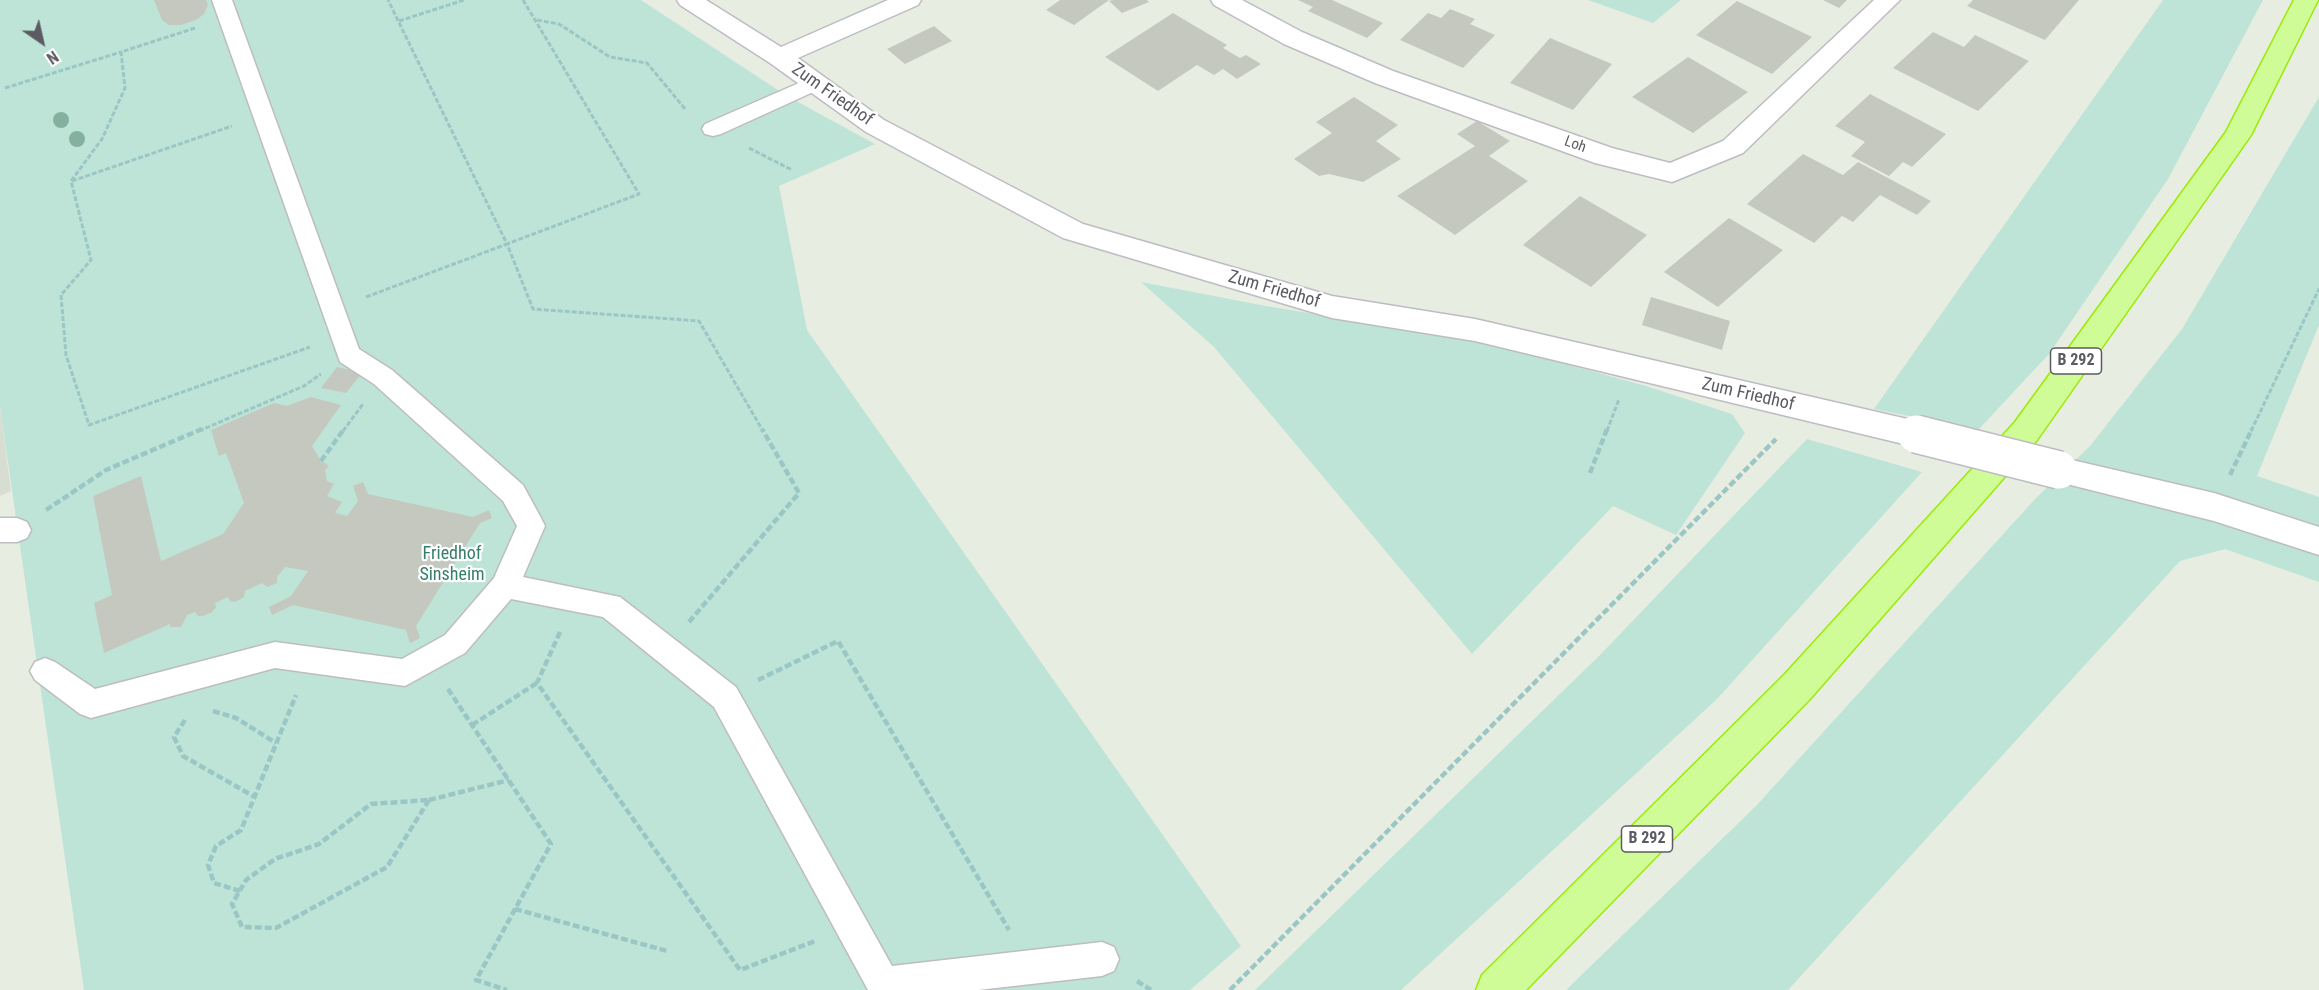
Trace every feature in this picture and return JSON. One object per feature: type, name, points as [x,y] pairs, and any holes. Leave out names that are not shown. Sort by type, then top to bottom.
[{"type":"highway","name":"B 292","points":[[1497,990],[1797,687],[2026,431],[2238,135],[2306,0]]},
{"type":"street","name":"Zum Friedhof","points":[[689,0],[779,57],[875,126],[1073,231],[1332,307],[1475,330],[1916,434],[2214,507],[2319,541]]},
{"type":"street","points":[[779,57],[909,0]]},
{"type":"street","name":"Loh","points":[[1223,0],[1293,38],[1384,77],[1605,156],[1672,173],[1733,147],[1888,0]]},
{"type":"lane","points":[[45,671],[91,704],[275,655],[405,673],[455,644],[505,586],[531,526],[513,493],[345,345],[225,9]]},
{"type":"lane","points":[[713,129],[815,83]]},
{"type":"lane","points":[[505,586],[610,606],[725,697],[883,984],[1102,959]]},
{"type":"path","points":[[388,0],[507,244],[533,309],[699,321],[799,493],[666,649]]},
{"type":"path","points":[[399,21],[465,0]]},
{"type":"path","points":[[332,309],[639,194],[523,0]]},
{"type":"path","points":[[5,88],[121,52],[225,9]]},
{"type":"path","points":[[536,20],[559,24],[610,57],[647,63],[688,113],[713,129]]},
{"type":"path","points":[[71,181],[102,139],[125,88],[121,52]]},
{"type":"path","points":[[71,181],[263,116]]},
{"type":"path","points":[[71,181],[91,260],[61,295],[66,355],[89,425],[345,345]]},
{"type":"path","points":[[2214,507],[2319,289]]},
{"type":"path","points":[[8,530],[106,470],[304,386],[345,345]]},
{"type":"path","points":[[1590,473],[1631,368]]},
{"type":"path","points":[[321,461],[383,377]]},
{"type":"path","points":[[1230,990],[1806,408]]},
{"type":"path","points":[[472,725],[537,683],[574,599]]},
{"type":"path","points":[[725,697],[838,641],[1031,967]]},
{"type":"path","points":[[240,891],[214,883],[208,865],[216,846],[241,830],[310,660]]},
{"type":"path","points":[[405,673],[443,681],[551,844],[476,980],[507,990]]},
{"type":"path","points":[[537,683],[740,970],[852,928]]},
{"type":"path","points":[[205,708],[236,718],[276,743]]},
{"type":"path","points":[[190,717],[182,721],[174,737],[183,756],[255,797]]},
{"type":"path","points":[[429,800],[387,867],[276,928],[242,927],[232,904],[246,880],[275,859],[319,844],[371,804],[429,800],[509,780]]},
{"type":"path","points":[[516,909],[667,951]]},
{"type":"shaded area","points":[[0,407],[11,491],[0,496]]},
{"type":"green space","name":"Friedhof Sinsheim","points":[[0,0],[641,0],[787,96],[875,144],[779,186],[807,330],[1241,946],[1190,990],[84,990],[0,407]]},
{"type":"green space","points":[[1588,0],[1681,0],[1653,23]]},
{"type":"green space","points":[[2163,0],[2263,0],[2168,179],[2049,354],[1978,430],[1874,409]]},
{"type":"green space","points":[[2319,97],[2319,325],[2257,476],[2319,497],[2319,582],[2225,549],[2180,561],[1788,990],[1566,990],[1756,806],[2036,498],[2090,446],[2182,329]]},
{"type":"green space","points":[[1141,282],[1266,306],[1485,342],[1646,386],[1732,414],[1745,433],[1676,535],[1613,506],[1472,654],[1214,347]]},
{"type":"green space","points":[[1807,439],[1922,472],[1717,699],[1401,990],[1255,990],[1600,655]]},
{"type":"building","points":[[154,0],[206,0],[208,5],[204,14],[196,20],[181,25],[169,25],[162,20]]},
{"type":"building","points":[[1060,0],[1109,0],[1074,25],[1046,10]]},
{"type":"building","points":[[1147,0],[1149,2],[1122,13],[1109,1]]},
{"type":"building","points":[[1298,0],[1332,0],[1383,23],[1367,38],[1308,11],[1313,7]]},
{"type":"building","points":[[1823,0],[1847,0],[1839,8]]},
{"type":"building","points":[[1973,0],[2079,0],[2045,40],[1967,6]]},
{"type":"building","points":[[1737,1],[1812,37],[1772,74],[1696,35]]},
{"type":"building","points":[[1450,9],[1475,19],[1470,24],[1495,35],[1463,68],[1400,40],[1428,13],[1441,18]]},
{"type":"building","points":[[1173,13],[1227,45],[1223,48],[1240,58],[1246,55],[1261,64],[1237,79],[1223,69],[1214,75],[1197,65],[1158,91],[1105,57]]},
{"type":"building","points":[[934,26],[952,41],[905,64],[887,49]]},
{"type":"building","points":[[1933,32],[1964,47],[1975,35],[2029,61],[1978,111],[1893,68]]},
{"type":"building","points":[[1550,38],[1612,64],[1573,110],[1510,83]]},
{"type":"building","points":[[1688,57],[1748,92],[1693,133],[1632,97]]},
{"type":"building","points":[[1870,94],[1946,134],[1912,167],[1903,162],[1889,176],[1851,156],[1865,142],[1835,126]]},
{"type":"building","points":[[1354,97],[1398,125],[1376,141],[1401,159],[1363,182],[1329,174],[1319,176],[1294,159],[1332,133],[1316,122]]},
{"type":"building","points":[[1477,121],[1510,141],[1489,156],[1528,181],[1455,235],[1397,196],[1475,146],[1457,134]]},
{"type":"building","points":[[1803,154],[1843,175],[1858,162],[1931,201],[1917,215],[1880,195],[1853,222],[1842,216],[1814,243],[1747,204]]},
{"type":"building","points":[[1580,196],[1647,235],[1591,287],[1523,245]]},
{"type":"building","points":[[1729,218],[1783,250],[1718,307],[1664,272]]},
{"type":"building","points":[[1651,297],[1730,321],[1722,350],[1642,325]]},
{"type":"building","points":[[337,367],[362,373],[346,393],[321,388]]},
{"type":"building","points":[[311,397],[341,405],[312,446],[321,461],[329,466],[325,470],[327,481],[334,484],[327,496],[342,502],[335,513],[347,516],[358,501],[353,486],[363,482],[368,494],[473,517],[489,510],[492,518],[480,523],[416,626],[420,638],[410,643],[406,630],[293,605],[272,615],[269,607],[291,596],[308,571],[285,567],[277,577],[277,583],[267,587],[262,583],[245,591],[244,597],[235,602],[230,601],[228,597],[215,603],[216,607],[212,612],[203,616],[198,616],[195,612],[187,615],[181,627],[170,627],[170,624],[104,653],[94,603],[112,595],[93,496],[141,476],[161,561],[223,534],[244,503],[226,453],[219,456],[211,430],[274,403],[287,406]]}]
